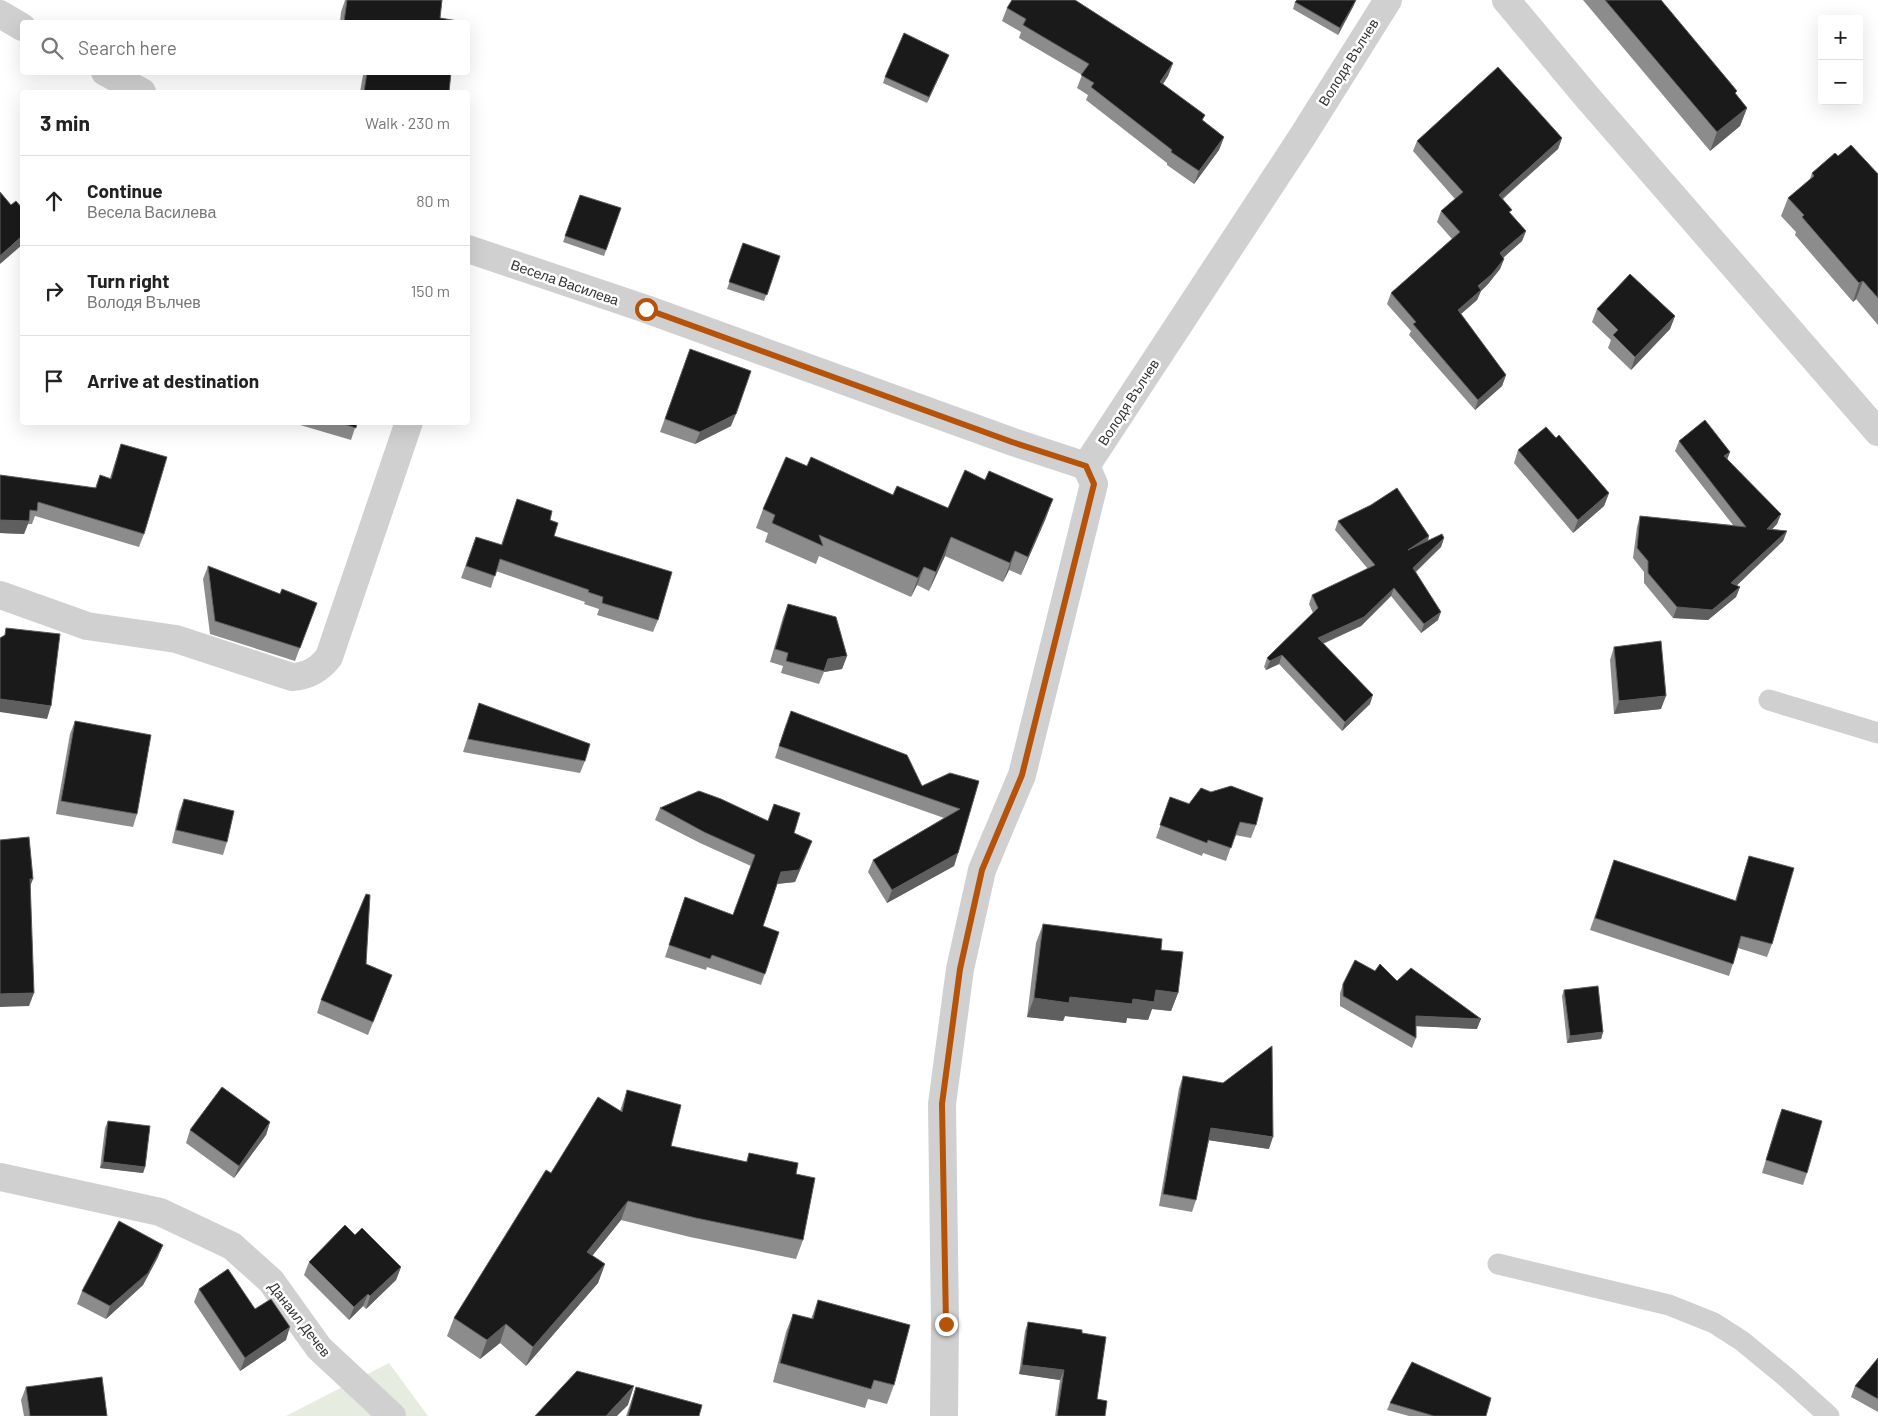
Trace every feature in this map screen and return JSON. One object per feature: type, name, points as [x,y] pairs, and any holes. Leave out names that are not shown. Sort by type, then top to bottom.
[{"type":"street","name":"Володя Вълчев","points":[[1086,466],[1302,137],[1388,0]]},
{"type":"street","points":[[1506,0],[1587,97],[1878,432]]},
{"type":"street","points":[[0,14],[20,26]]},
{"type":"street","points":[[110,75],[138,90]]},
{"type":"street","name":"Весела Василева","points":[[470,250],[646,309],[1012,442],[1086,466]]},
{"type":"street","points":[[0,595],[87,626],[176,640],[292,677],[304,676],[315,672],[329,657],[408,425]]},
{"type":"street","points":[[944,1416],[946,1324],[942,1104],[960,969],[982,870],[1022,775],[1094,484],[1086,466]]},
{"type":"street","name":"Данаил Дечев","points":[[0,1177],[160,1212],[232,1246],[271,1281],[319,1348],[392,1416]]},
{"type":"lane","points":[[1769,700],[1878,733]]},
{"type":"lane","points":[[1498,1264],[1670,1305],[1714,1323],[1742,1342],[1787,1378],[1829,1416]]},
{"type":"shaded area","points":[[389,1363],[428,1416],[286,1416]]},
{"type":"building","points":[[347,0],[442,0],[440,18],[452,20],[344,20]]},
{"type":"building","points":[[1012,0],[1075,0],[1173,63],[1160,82],[1205,115],[1202,120],[1224,137],[1199,171],[1171,152],[1172,150],[1091,87],[1094,83],[1081,75],[1089,64],[1023,25],[1026,19],[1007,8]]},
{"type":"building","points":[[1297,0],[1356,0],[1340,28],[1295,2]]},
{"type":"building","points":[[1605,0],[1661,0],[1737,91],[1735,93],[1747,108],[1717,132]]},
{"type":"building","points":[[904,33],[949,55],[929,97],[885,77]]},
{"type":"building","points":[[1498,67],[1562,138],[1499,195],[1512,210],[1509,212],[1526,231],[1500,253],[1504,259],[1492,274],[1478,286],[1481,290],[1458,310],[1506,375],[1478,400],[1413,324],[1416,322],[1391,293],[1460,232],[1441,211],[1463,192],[1417,141]]},
{"type":"building","points":[[367,75],[451,75],[449,90],[364,90]]},
{"type":"building","points":[[1851,145],[1878,174],[1878,298],[1863,281],[1859,283],[1788,198],[1814,176],[1812,173],[1835,153],[1838,156]]},
{"type":"building","points":[[0,192],[11,205],[16,201],[20,206],[20,238],[0,256]]},
{"type":"building","points":[[580,195],[621,208],[606,250],[565,236]]},
{"type":"building","points":[[743,243],[780,256],[767,295],[729,282]]},
{"type":"building","points":[[1630,274],[1675,316],[1635,357],[1613,335],[1618,330],[1597,309]]},
{"type":"building","points":[[690,349],[751,371],[736,414],[700,432],[665,419]]},
{"type":"building","points":[[1705,420],[1730,452],[1724,456],[1781,514],[1767,529],[1787,531],[1731,583],[1740,587],[1712,610],[1677,607],[1648,573],[1648,561],[1637,548],[1640,516],[1746,527],[1679,441]]},
{"type":"building","points":[[1546,427],[1556,438],[1559,435],[1609,493],[1578,520],[1518,450]]},
{"type":"building","points":[[121,444],[167,457],[144,534],[38,502],[37,511],[30,510],[29,521],[0,520],[0,475],[96,488],[100,475],[111,479]]},
{"type":"building","points":[[786,457],[807,466],[811,457],[893,495],[897,486],[948,508],[965,470],[985,480],[989,471],[1053,499],[1028,557],[1015,551],[1010,563],[951,537],[936,572],[924,567],[918,578],[819,535],[823,546],[772,523],[775,515],[763,509]]},
{"type":"building","points":[[1397,488],[1429,536],[1408,550],[1442,534],[1444,538],[1413,568],[1441,612],[1424,624],[1394,588],[1364,617],[1318,638],[1373,695],[1345,722],[1282,655],[1270,661],[1267,658],[1318,608],[1312,595],[1375,565],[1338,521],[1371,505]]},
{"type":"building","points":[[517,499],[552,511],[550,520],[558,523],[554,536],[672,572],[658,620],[602,603],[603,597],[588,592],[589,590],[500,559],[495,576],[466,566],[476,537],[502,545]]},
{"type":"building","points":[[208,566],[280,594],[282,589],[317,603],[300,648],[215,621]]},
{"type":"building","points":[[788,604],[836,617],[847,656],[828,659],[824,671],[786,661],[788,653],[775,649]]},
{"type":"building","points":[[6,628],[60,634],[51,706],[0,699],[0,638],[5,635]]},
{"type":"building","points":[[1661,641],[1666,696],[1619,701],[1614,647]]},
{"type":"building","points":[[479,703],[590,744],[585,761],[468,739]]},
{"type":"building","points":[[791,711],[907,755],[922,786],[950,773],[979,781],[958,853],[892,890],[873,860],[960,809],[779,746]]},
{"type":"building","points":[[75,721],[151,735],[137,814],[61,801]]},
{"type":"building","points":[[1231,786],[1263,798],[1256,825],[1240,822],[1231,848],[1208,840],[1207,843],[1160,825],[1170,797],[1189,804],[1201,788],[1211,792]]},
{"type":"building","points":[[699,791],[768,821],[774,804],[800,813],[794,833],[812,841],[799,870],[781,872],[763,926],[779,932],[765,974],[712,955],[710,959],[669,945],[685,897],[733,915],[755,855],[704,832],[660,808]]},
{"type":"building","points":[[184,799],[234,811],[227,842],[176,830]]},
{"type":"building","points":[[29,837],[33,879],[30,879],[34,993],[0,994],[0,840]]},
{"type":"building","points":[[1749,856],[1794,868],[1772,944],[1741,936],[1733,964],[1595,918],[1614,860],[1736,901]]},
{"type":"building","points":[[366,894],[370,895],[366,964],[392,975],[373,1022],[321,1000]]},
{"type":"building","points":[[1043,924],[1162,939],[1161,950],[1183,952],[1178,993],[1156,990],[1154,1002],[1133,999],[1132,1004],[1070,997],[1069,1003],[1034,998]]},
{"type":"building","points":[[1355,960],[1375,971],[1380,964],[1397,981],[1411,968],[1481,1019],[1416,1016],[1416,1038],[1343,996],[1343,984]]},
{"type":"building","points":[[1598,986],[1603,1032],[1570,1036],[1564,990]]},
{"type":"building","points":[[1272,1046],[1273,1137],[1211,1128],[1196,1200],[1163,1194],[1183,1076],[1223,1083]]},
{"type":"building","points":[[222,1087],[270,1122],[239,1166],[190,1130]]},
{"type":"building","points":[[627,1090],[681,1105],[671,1146],[747,1162],[749,1153],[798,1163],[796,1174],[815,1178],[803,1240],[696,1218],[628,1201],[587,1252],[605,1264],[533,1347],[506,1324],[487,1340],[454,1318],[546,1170],[551,1173],[598,1097],[622,1112]]},
{"type":"building","points":[[1782,1109],[1822,1121],[1807,1173],[1766,1160]]},
{"type":"building","points":[[108,1121],[150,1126],[145,1167],[103,1162]]},
{"type":"building","points":[[119,1221],[163,1245],[148,1273],[110,1306],[82,1291]]},
{"type":"building","points":[[345,1225],[355,1235],[362,1228],[401,1267],[370,1296],[368,1294],[354,1307],[309,1262]]},
{"type":"building","points":[[228,1269],[255,1309],[271,1299],[290,1327],[245,1358],[199,1289]]},
{"type":"building","points":[[818,1300],[910,1325],[894,1385],[874,1380],[871,1389],[780,1363],[793,1314],[813,1319]]},
{"type":"building","points":[[1028,1322],[1082,1330],[1082,1333],[1106,1337],[1097,1399],[1107,1401],[1105,1416],[1057,1416],[1064,1370],[1022,1365]]},
{"type":"building","points":[[1878,1358],[1878,1399],[1855,1386]]},
{"type":"building","points":[[1412,1362],[1491,1398],[1486,1416],[1434,1416],[1390,1403]]},
{"type":"building","points":[[577,1371],[634,1386],[606,1416],[535,1416]]},
{"type":"building","points":[[102,1377],[107,1416],[30,1416],[26,1387]]},
{"type":"building","points":[[636,1387],[702,1405],[699,1416],[628,1416]]},
{"type":"route","points":[[646,309],[1012,442],[1086,466],[1094,484],[1022,775],[982,870],[960,969],[942,1104],[946,1324]]}]
